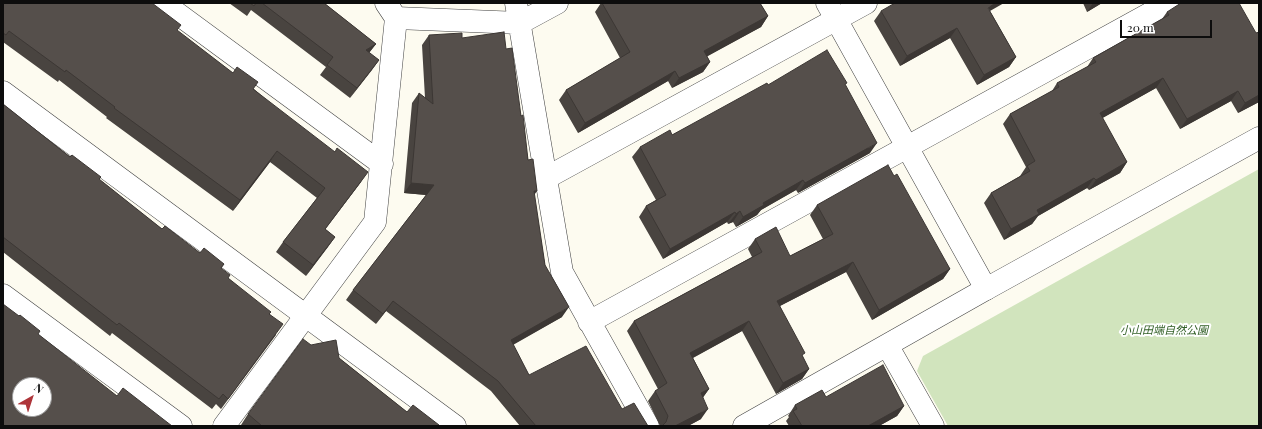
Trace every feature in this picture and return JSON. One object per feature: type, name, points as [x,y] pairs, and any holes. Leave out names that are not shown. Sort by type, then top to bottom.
[{"type":"street","points":[[163,3],[382,164]]},
{"type":"street","points":[[224,426],[375,222],[382,164],[391,10],[518,13],[557,3]]},
{"type":"street","points":[[546,178],[832,11],[866,3]]},
{"type":"street","points":[[589,322],[1169,3]]},
{"type":"street","points":[[832,11],[986,289]]},
{"type":"street","points":[[518,13],[562,272],[648,426]]},
{"type":"street","points":[[3,92],[455,426]]},
{"type":"street","points":[[754,424],[887,345],[1259,138]]},
{"type":"street","points":[[3,295],[181,426]]},
{"type":"street","points":[[887,345],[933,426]]},
{"type":"green space","name":"小山田端自然公園","points":[[1259,169],[1259,426],[948,426],[917,371],[923,356]]},
{"type":"building","points":[[3,3],[152,3],[181,25],[177,30],[233,73],[237,67],[258,82],[253,89],[335,152],[337,148],[368,172],[325,229],[335,237],[313,265],[283,242],[325,188],[277,151],[240,200],[114,108],[115,107],[66,70],[65,72],[9,31],[6,35],[3,33]]},
{"type":"building","points":[[262,3],[324,3],[376,44],[366,50],[379,60],[357,88],[327,65],[333,57]]},
{"type":"building","points":[[602,3],[760,3],[768,16],[704,51],[710,62],[679,78],[675,71],[585,123],[566,90],[630,52]]},
{"type":"building","points":[[895,3],[994,3],[988,8],[1016,57],[984,75],[957,28],[907,56],[881,11]]},
{"type":"building","points":[[1181,3],[1239,3],[1256,33],[1259,32],[1259,95],[1245,103],[1238,91],[1187,119],[1163,78],[1100,113],[1127,162],[1096,180],[1094,178],[1037,210],[1039,214],[1011,229],[991,193],[1030,171],[1027,166],[1035,161],[1010,114],[1059,87],[1057,83],[1096,62],[1093,58],[1169,15],[1167,12]]},
{"type":"building","points":[[504,32],[506,49],[512,48],[521,116],[523,115],[528,160],[533,159],[537,191],[534,191],[545,265],[569,307],[511,340],[529,375],[586,346],[622,409],[634,403],[648,426],[536,426],[498,381],[393,301],[383,314],[353,290],[434,185],[411,183],[419,93],[433,104],[429,35],[462,33],[462,38]]},
{"type":"building","points":[[827,50],[847,83],[845,84],[877,143],[805,183],[803,180],[763,203],[764,205],[743,217],[740,211],[736,214],[735,212],[670,249],[646,206],[666,195],[640,147],[670,130],[672,135],[767,83],[768,85]]},
{"type":"building","points":[[3,104],[70,157],[72,155],[101,177],[99,179],[162,229],[165,226],[200,253],[204,248],[224,264],[221,268],[230,275],[228,278],[271,312],[269,314],[283,324],[228,399],[223,394],[219,399],[119,323],[117,325],[3,237]]},
{"type":"building","points":[[888,165],[894,176],[897,174],[950,269],[879,310],[853,262],[777,301],[805,353],[802,355],[809,369],[783,383],[749,321],[690,353],[709,389],[701,393],[708,409],[675,426],[662,426],[666,422],[668,416],[655,391],[667,383],[634,321],[762,252],[755,239],[776,227],[790,256],[833,234],[817,205]]},
{"type":"building","points":[[3,304],[40,331],[38,334],[117,396],[123,388],[172,426],[3,426]]},
{"type":"building","points":[[303,339],[311,345],[336,340],[339,358],[407,412],[413,405],[439,426],[262,426],[248,414]]},
{"type":"building","points":[[883,365],[904,406],[868,426],[802,426],[793,411],[797,409],[795,405],[822,390],[826,397]]}]
